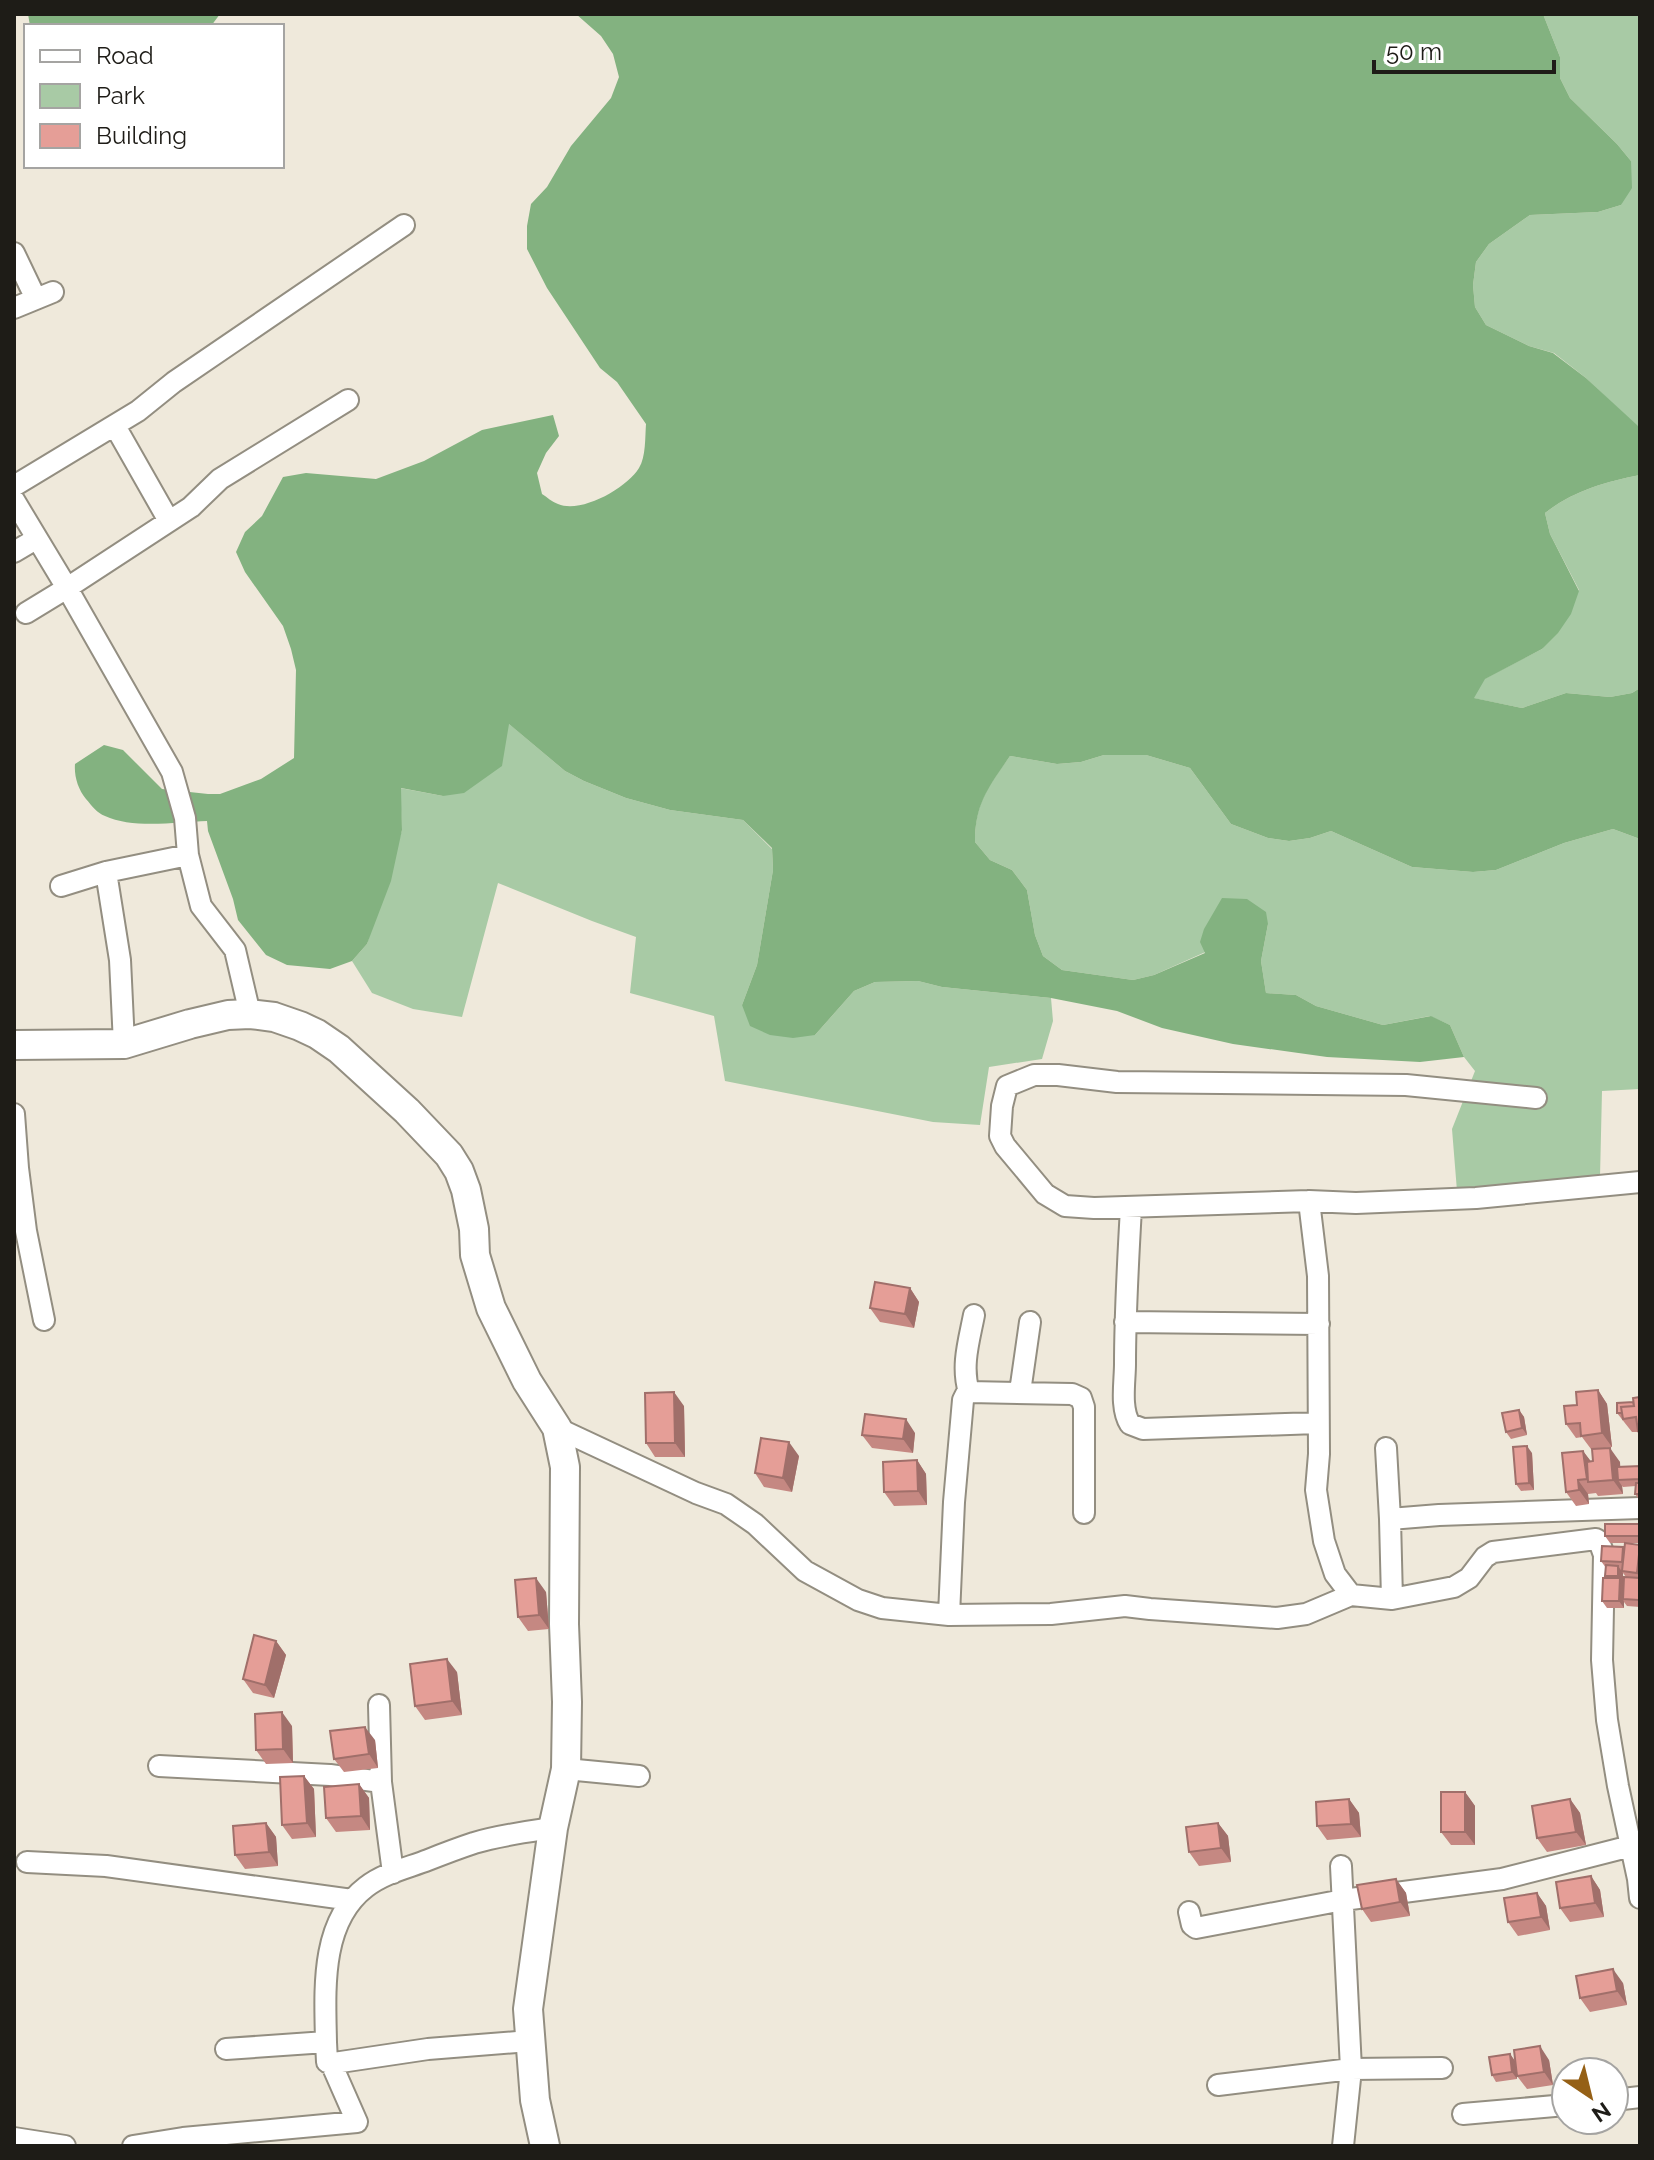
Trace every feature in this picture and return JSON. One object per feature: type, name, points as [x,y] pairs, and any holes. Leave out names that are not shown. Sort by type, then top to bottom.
[{"type":"street","points":[[14,486],[138,411],[186,373],[404,225]]},
{"type":"street","points":[[14,253],[44,296],[14,308]]},
{"type":"street","points":[[26,613],[191,507],[220,479],[348,400]]},
{"type":"street","points":[[115,426],[169,521]]},
{"type":"street","points":[[14,500],[172,772],[185,818],[188,855],[201,906],[235,950],[250,1014]]},
{"type":"street","points":[[14,552],[36,539]]},
{"type":"street","points":[[61,886],[106,872],[188,855]]},
{"type":"street","points":[[106,872],[120,960],[124,1044]]},
{"type":"street","points":[[14,1045],[124,1044],[228,1015],[274,1017],[317,1034],[339,1049],[407,1111],[449,1155],[459,1171],[474,1229],[475,1255],[491,1308],[527,1381],[557,1428],[564,1457],[566,1769],[553,1828],[528,2009],[535,2100],[545,2146]]},
{"type":"street","points":[[1536,1098],[1406,1085],[1117,1082],[1034,1075],[1007,1086],[1000,1136],[1045,1194],[1065,1206],[1131,1208],[1476,1198],[1640,1182]]},
{"type":"street","points":[[14,1114],[26,1231],[44,1320]]},
{"type":"street","points":[[1309,1201],[1318,1276],[1319,1454],[1316,1490],[1324,1541],[1335,1574],[1351,1595]]},
{"type":"street","points":[[1131,1208],[1125,1322],[1125,1416],[1130,1424],[1136,1428],[1317,1423]]},
{"type":"street","points":[[969,1392],[965,1377],[974,1315]]},
{"type":"street","points":[[1020,1392],[1030,1322]]},
{"type":"street","points":[[1125,1322],[1319,1324]]},
{"type":"street","points":[[949,1615],[954,1502],[966,1394],[1072,1394],[1083,1400],[1084,1513]]},
{"type":"street","points":[[557,1428],[726,1504],[755,1524],[805,1571],[858,1600],[882,1608],[949,1615],[1051,1614],[1125,1606],[1277,1618],[1306,1614],[1351,1595],[1392,1599],[1454,1587],[1463,1583],[1493,1552],[1596,1539],[1604,1555],[1602,1660],[1607,1720],[1640,1898]]},
{"type":"street","points":[[1386,1448],[1392,1599]]},
{"type":"street","points":[[1390,1519],[1640,1508]]},
{"type":"street","points":[[379,1705],[381,1782],[393,1873]]},
{"type":"street","points":[[159,1766],[330,1775],[381,1782]]},
{"type":"street","points":[[566,1769],[639,1776]]},
{"type":"street","points":[[529,2041],[327,2061],[325,1989],[328,1955],[340,1920],[352,1900],[365,1888],[393,1873],[473,1843],[553,1828]]},
{"type":"street","points":[[1189,1912],[1192,1925],[1196,1928],[1343,1900],[1502,1879],[1631,1846]]},
{"type":"street","points":[[27,1862],[106,1866],[352,1900]]},
{"type":"street","points":[[1341,1866],[1351,2069],[1343,2146]]},
{"type":"street","points":[[226,2049],[326,2042]]},
{"type":"street","points":[[133,2146],[183,2138],[357,2122],[340,2062]]},
{"type":"street","points":[[1218,2085],[1351,2069],[1442,2068]]},
{"type":"street","points":[[1463,2114],[1550,2106]]},
{"type":"street","points":[[14,2138],[59,2146]]},
{"type":"green space","points":[[28,14],[220,14],[212,24],[30,24]]},
{"type":"green space","points":[[576,14],[1543,14],[1560,57],[1560,78],[1570,98],[1631,161],[1632,188],[1621,205],[1598,212],[1530,215],[1489,244],[1476,262],[1473,285],[1475,307],[1486,325],[1529,346],[1553,353],[1586,378],[1637,425],[1640,429],[1640,475],[1590,488],[1545,513],[1550,534],[1579,591],[1571,614],[1542,649],[1485,679],[1474,698],[1522,708],[1566,693],[1610,697],[1632,693],[1640,688],[1640,839],[1613,829],[1564,843],[1496,870],[1473,872],[1412,867],[1331,831],[1289,841],[1268,838],[1231,824],[1190,768],[1146,755],[1104,755],[1081,762],[1057,764],[1010,756],[985,796],[976,828],[975,842],[990,860],[1012,870],[1027,890],[1035,935],[1043,956],[1062,970],[1133,980],[1154,975],[1205,953],[1200,942],[1204,929],[1222,898],[1247,899],[1266,912],[1268,924],[1261,961],[1266,993],[1296,995],[1316,1006],[1383,1025],[1431,1016],[1450,1025],[1464,1057],[1420,1062],[1327,1057],[1233,1044],[1162,1028],[1117,1011],[1051,998],[942,987],[918,981],[875,982],[854,991],[815,1035],[793,1038],[770,1035],[750,1026],[742,1005],[757,965],[773,870],[772,848],[743,820],[670,810],[626,798],[584,781],[565,771],[509,724],[502,766],[464,793],[443,796],[401,788],[402,830],[391,881],[367,944],[352,961],[330,969],[287,965],[266,955],[238,920],[207,821],[128,822],[102,815],[90,804],[79,787],[75,764],[104,745],[123,750],[162,789],[208,794],[220,794],[261,779],[294,758],[296,670],[291,649],[283,626],[245,572],[236,552],[245,532],[262,516],[283,477],[306,473],[376,479],[424,461],[482,430],[553,415],[559,436],[546,453],[537,473],[542,494],[554,502],[568,506],[591,502],[614,491],[639,468],[644,453],[646,424],[617,382],[600,368],[547,288],[527,249],[531,204],[547,187],[571,146],[611,98],[619,77],[613,54],[601,36]]},
{"type":"green space","points":[[1543,14],[1640,14],[1640,429],[1586,378],[1554,353],[1529,346],[1486,325],[1475,307],[1473,285],[1476,262],[1489,244],[1530,215],[1598,212],[1621,205],[1631,161],[1570,98],[1560,78],[1560,57]]},
{"type":"green space","points":[[1640,475],[1640,688],[1632,693],[1610,697],[1566,693],[1522,708],[1473,698],[1484,679],[1542,649],[1579,590],[1550,534],[1545,513],[1590,488]]},
{"type":"green space","points":[[508,723],[565,771],[584,781],[626,798],[670,810],[743,820],[772,849],[773,870],[757,965],[742,1005],[815,1035],[854,991],[875,982],[918,981],[942,987],[1051,998],[1053,1021],[1042,1059],[989,1067],[980,1125],[933,1122],[725,1081],[714,1016],[630,993],[636,937],[498,883],[462,1017],[413,1009],[372,993],[352,961],[367,944],[402,830],[400,788],[443,796]]},
{"type":"green space","points":[[1104,755],[1146,755],[1190,768],[1231,824],[1268,838],[1289,841],[1331,831],[1412,867],[1473,872],[1496,870],[1564,843],[1613,829],[1640,839],[1640,1089],[1602,1091],[1600,1177],[1457,1191],[1452,1129],[1475,1071],[1464,1057],[1450,1025],[1430,1016],[1383,1025],[1316,1006],[1296,995],[1266,993],[1261,961],[1268,924],[1154,975],[1133,980],[1062,970],[1043,956],[1035,935],[1027,890],[1012,870],[990,860],[975,842],[980,805],[1010,756],[1057,764],[1081,762]]},
{"type":"building","points":[[875,1282],[910,1288],[905,1314],[870,1308]]},
{"type":"building","points":[[1598,1390],[1602,1433],[1581,1436],[1580,1423],[1566,1424],[1564,1406],[1577,1405],[1576,1392]]},
{"type":"building","points":[[674,1392],[675,1443],[646,1443],[645,1393]]},
{"type":"building","points":[[1640,1397],[1638,1431],[1636,1417],[1623,1419],[1621,1407],[1634,1406],[1633,1398]]},
{"type":"building","points":[[1633,1402],[1634,1406],[1621,1407],[1622,1413],[1617,1413],[1617,1403]]},
{"type":"building","points":[[1519,1410],[1522,1428],[1506,1432],[1502,1413]]},
{"type":"building","points":[[865,1414],[906,1419],[903,1439],[862,1435]]},
{"type":"building","points":[[761,1438],[789,1442],[783,1478],[755,1473]]},
{"type":"building","points":[[1527,1446],[1529,1483],[1516,1484],[1513,1447]]},
{"type":"building","points":[[1610,1448],[1613,1480],[1588,1482],[1587,1462],[1593,1461],[1592,1449]]},
{"type":"building","points":[[1583,1451],[1587,1479],[1578,1480],[1579,1490],[1566,1492],[1562,1453]]},
{"type":"building","points":[[917,1460],[918,1491],[884,1492],[883,1462]]},
{"type":"building","points":[[1640,1466],[1640,1479],[1618,1480],[1617,1467]]},
{"type":"building","points":[[1636,1483],[1640,1483],[1640,1494],[1635,1494]]},
{"type":"building","points":[[1605,1524],[1639,1524],[1639,1536],[1605,1536]]},
{"type":"building","points":[[1625,1543],[1640,1545],[1637,1573],[1622,1571]]},
{"type":"building","points":[[1602,1546],[1623,1547],[1622,1562],[1601,1561]]},
{"type":"building","points":[[1606,1565],[1618,1566],[1618,1576],[1605,1576]]},
{"type":"building","points":[[1624,1577],[1640,1578],[1639,1600],[1623,1599]]},
{"type":"building","points":[[536,1578],[539,1615],[518,1617],[515,1580]]},
{"type":"building","points":[[1603,1578],[1620,1578],[1619,1601],[1602,1601]]},
{"type":"building","points":[[254,1635],[276,1641],[265,1685],[243,1679]]},
{"type":"building","points":[[447,1659],[452,1701],[415,1706],[410,1664]]},
{"type":"building","points":[[282,1712],[283,1749],[256,1750],[255,1714]]},
{"type":"building","points":[[365,1727],[369,1754],[334,1759],[330,1731]]},
{"type":"building","points":[[304,1776],[307,1823],[282,1825],[280,1777]]},
{"type":"building","points":[[359,1784],[361,1816],[326,1818],[324,1787]]},
{"type":"building","points":[[1441,1792],[1465,1792],[1465,1832],[1441,1832]]},
{"type":"building","points":[[1349,1799],[1351,1824],[1317,1826],[1316,1802]]},
{"type":"building","points":[[1570,1799],[1576,1832],[1537,1838],[1532,1806]]},
{"type":"building","points":[[266,1823],[269,1852],[235,1855],[233,1826]]},
{"type":"building","points":[[1218,1823],[1221,1848],[1189,1852],[1186,1827]]},
{"type":"building","points":[[1591,1876],[1595,1903],[1560,1908],[1556,1882]]},
{"type":"building","points":[[1396,1879],[1400,1902],[1362,1909],[1357,1885]]},
{"type":"building","points":[[1537,1893],[1541,1917],[1508,1922],[1504,1898]]},
{"type":"building","points":[[1613,1969],[1617,1991],[1580,1998],[1576,1976]]},
{"type":"building","points":[[1540,2046],[1544,2072],[1517,2076],[1514,2050]]},
{"type":"building","points":[[1510,2054],[1512,2072],[1492,2075],[1489,2057]]}]
